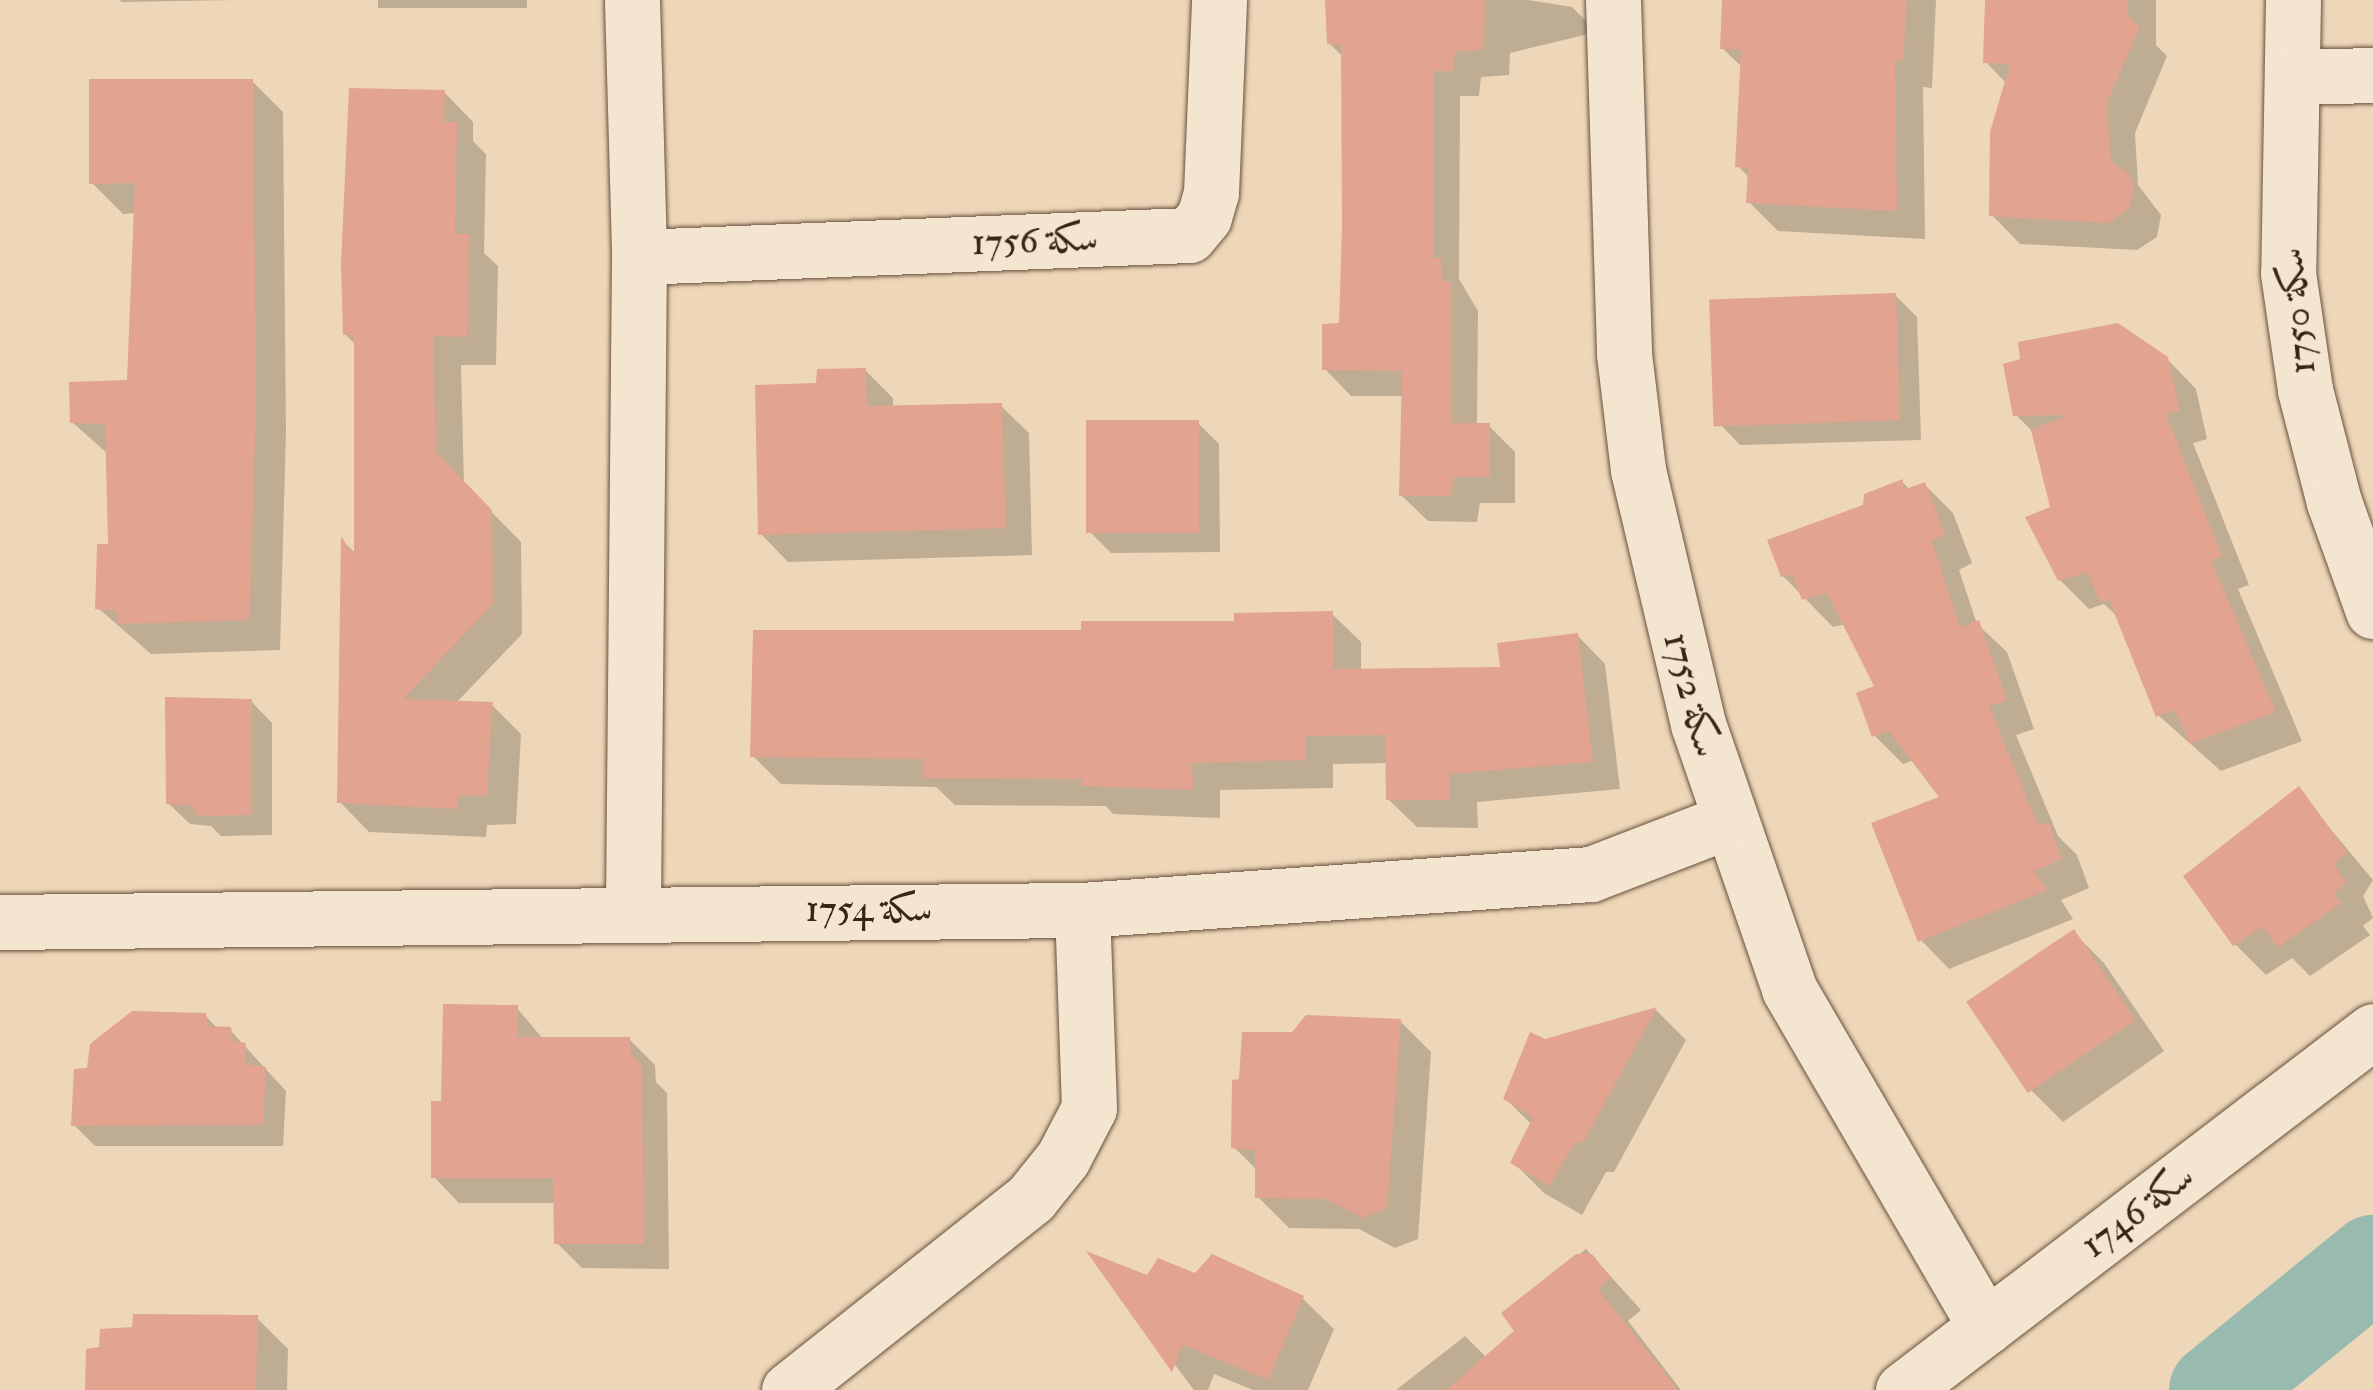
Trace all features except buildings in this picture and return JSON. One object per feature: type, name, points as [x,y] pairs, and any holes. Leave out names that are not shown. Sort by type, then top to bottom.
[{"type":"street","points":[[632,0],[639,257],[634,910]]},
{"type":"street","name":"سكة 1756","points":[[639,257],[1189,235],[1204,218],[1211,194],[1219,0]]},
{"type":"street","name":"سكة 1752","points":[[1613,0],[1623,336],[1638,470],[1665,599],[1726,822],[1789,989],[1986,1327]]},
{"type":"street","name":"سكة 1750","points":[[2293,0],[2288,273],[2304,390],[2334,502],[2373,611]]},
{"type":"street","points":[[2292,77],[2373,75]]},
{"type":"street","name":"سكة 1754","points":[[0,922],[634,910],[1082,910],[1591,874],[1726,822]]},
{"type":"street","points":[[789,1390],[1031,1198],[1063,1158],[1088,1108],[1082,910]]},
{"type":"street","name":"سكة 1746","points":[[1903,1390],[2373,1032]]},
{"type":"waterway","points":[[2216,1390],[2373,1262]]}]
